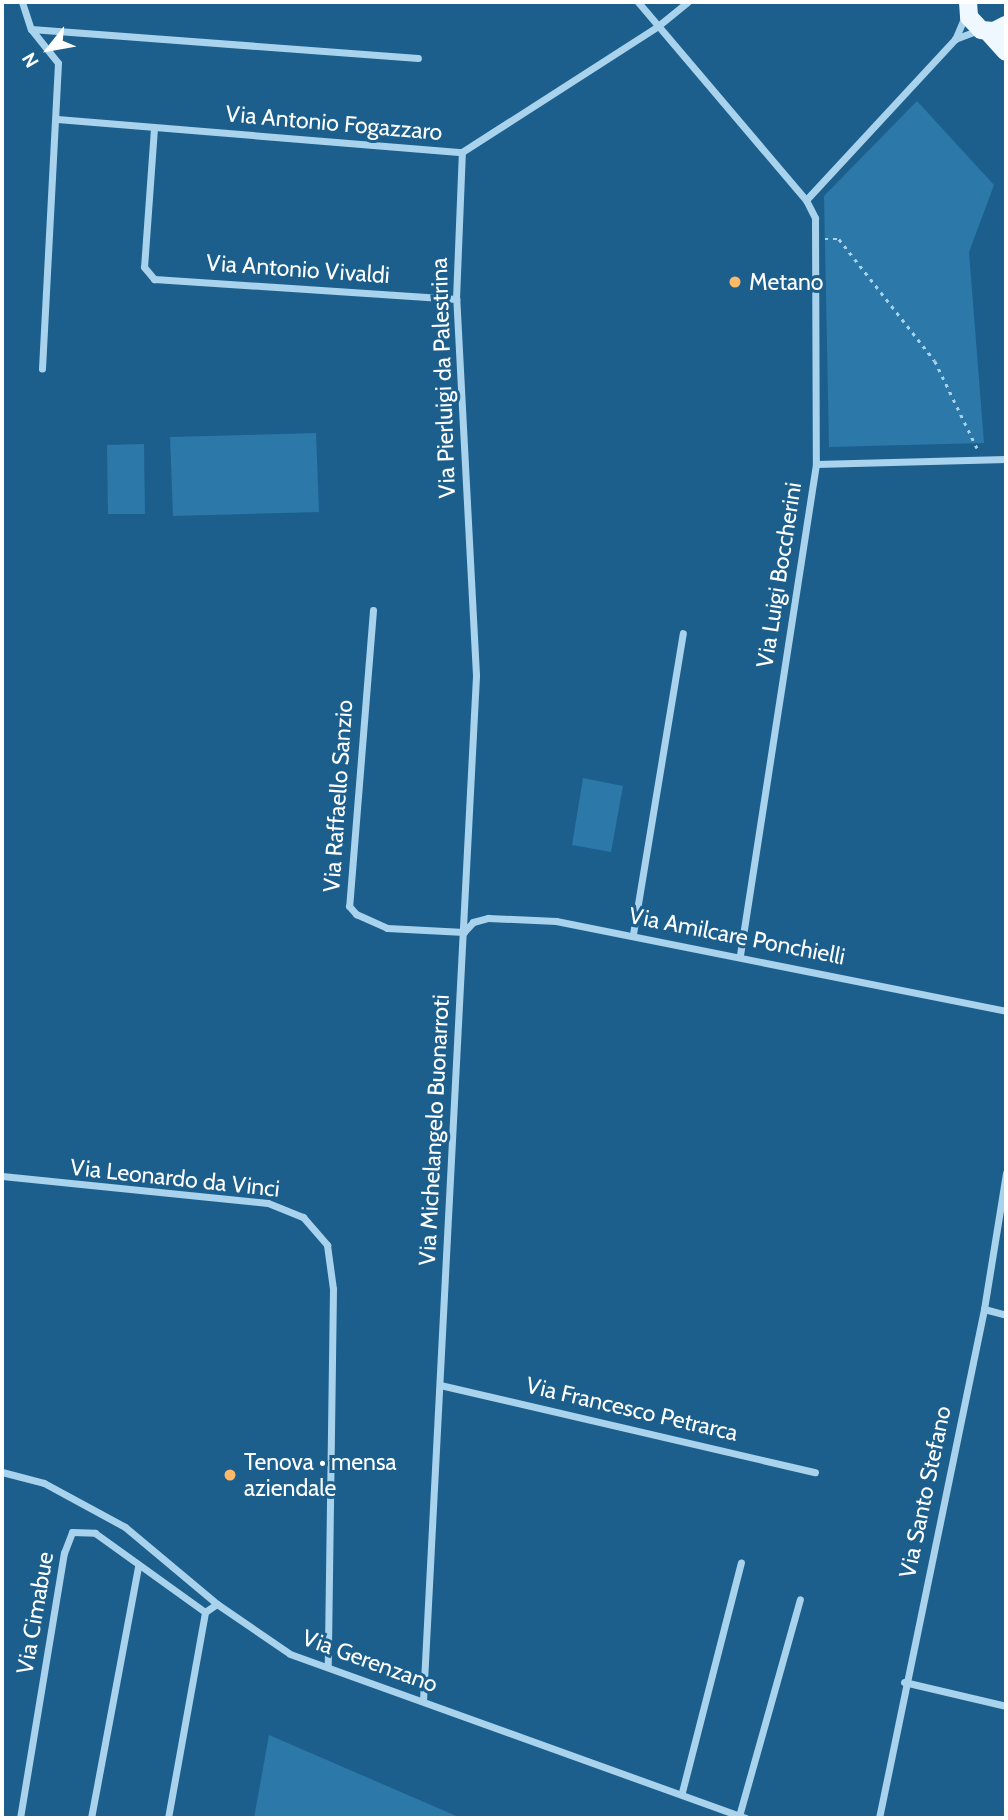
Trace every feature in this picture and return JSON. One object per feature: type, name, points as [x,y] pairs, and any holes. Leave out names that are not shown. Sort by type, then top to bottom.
[{"type":"main road","points":[[966,5],[984,31],[1006,52]]},
{"type":"main road","points":[[984,31],[1006,24]]},
{"type":"street","points":[[22,2],[32,29],[58,63],[42,369]]},
{"type":"street","points":[[638,2],[806,200],[955,39],[966,5]]},
{"type":"street","name":"Via Antonio Fogazzaro","points":[[57,119],[462,152],[659,26],[688,2]]},
{"type":"street","points":[[32,29],[418,58]]},
{"type":"street","points":[[955,39],[984,31]]},
{"type":"street","name":"Via Antonio Vivaldi","points":[[154,128],[144,267],[154,279],[456,299]]},
{"type":"street","name":"Via Pierluigi da Palestrina","points":[[462,152],[456,299],[470,561]]},
{"type":"street","name":"Via Luigi Boccherini","points":[[740,955],[816,464],[817,240],[815,218],[806,200]]},
{"type":"street","points":[[816,464],[983,461],[1006,458]]},
{"type":"street","name":"Via Michelangelo Buonarroti","points":[[423,1701],[476,675],[470,561]]},
{"type":"street","name":"Via Raffaello Sanzio","points":[[373,610],[349,906],[387,928],[464,932]]},
{"type":"street","points":[[633,934],[682,633]]},
{"type":"street","name":"Via Amilcare Ponchielli","points":[[464,932],[473,922],[488,918],[556,921],[740,955],[1006,1011]]},
{"type":"street","name":"Via Santo Stefano","points":[[879,1818],[904,1682],[984,1309],[1006,1173]]},
{"type":"street","name":"Via Leonardo da Vinci","points":[[2,1176],[268,1203],[303,1217],[327,1245],[333,1289],[328,1667]]},
{"type":"street","points":[[984,1309],[1006,1315]]},
{"type":"street","name":"Via Francesco Petrarca","points":[[440,1385],[815,1472]]},
{"type":"street","name":"Via Gerenzano","points":[[2,1472],[44,1483],[125,1527],[217,1604],[290,1654],[682,1792],[742,1817]]},
{"type":"street","name":"Via Cimabue","points":[[20,1818],[67,1538],[72,1532],[87,1529],[205,1612]]},
{"type":"street","points":[[682,1792],[741,1562]]},
{"type":"street","points":[[91,1818],[138,1566]]},
{"type":"street","points":[[742,1817],[800,1599]]},
{"type":"street","points":[[168,1818],[205,1612],[217,1604]]},
{"type":"street","points":[[904,1682],[1006,1706]]},
{"type":"path","points":[[817,240],[839,239],[935,361],[983,461]]},
{"type":"shaded area","points":[[917,101],[994,185],[969,252],[984,443],[829,447],[824,196]]},
{"type":"shaded area","points":[[316,433],[319,512],[173,516],[170,437]]},
{"type":"shaded area","points":[[144,444],[145,514],[108,514],[107,445]]},
{"type":"shaded area","points":[[583,778],[623,786],[611,852],[572,845]]},
{"type":"shaded area","points":[[269,1735],[461,1818],[254,1818]]},
{"type":"place","name":"Metano","points":[[735,282]]},
{"type":"place","name":"Tenova • mensa aziendale","points":[[230,1475]]}]
